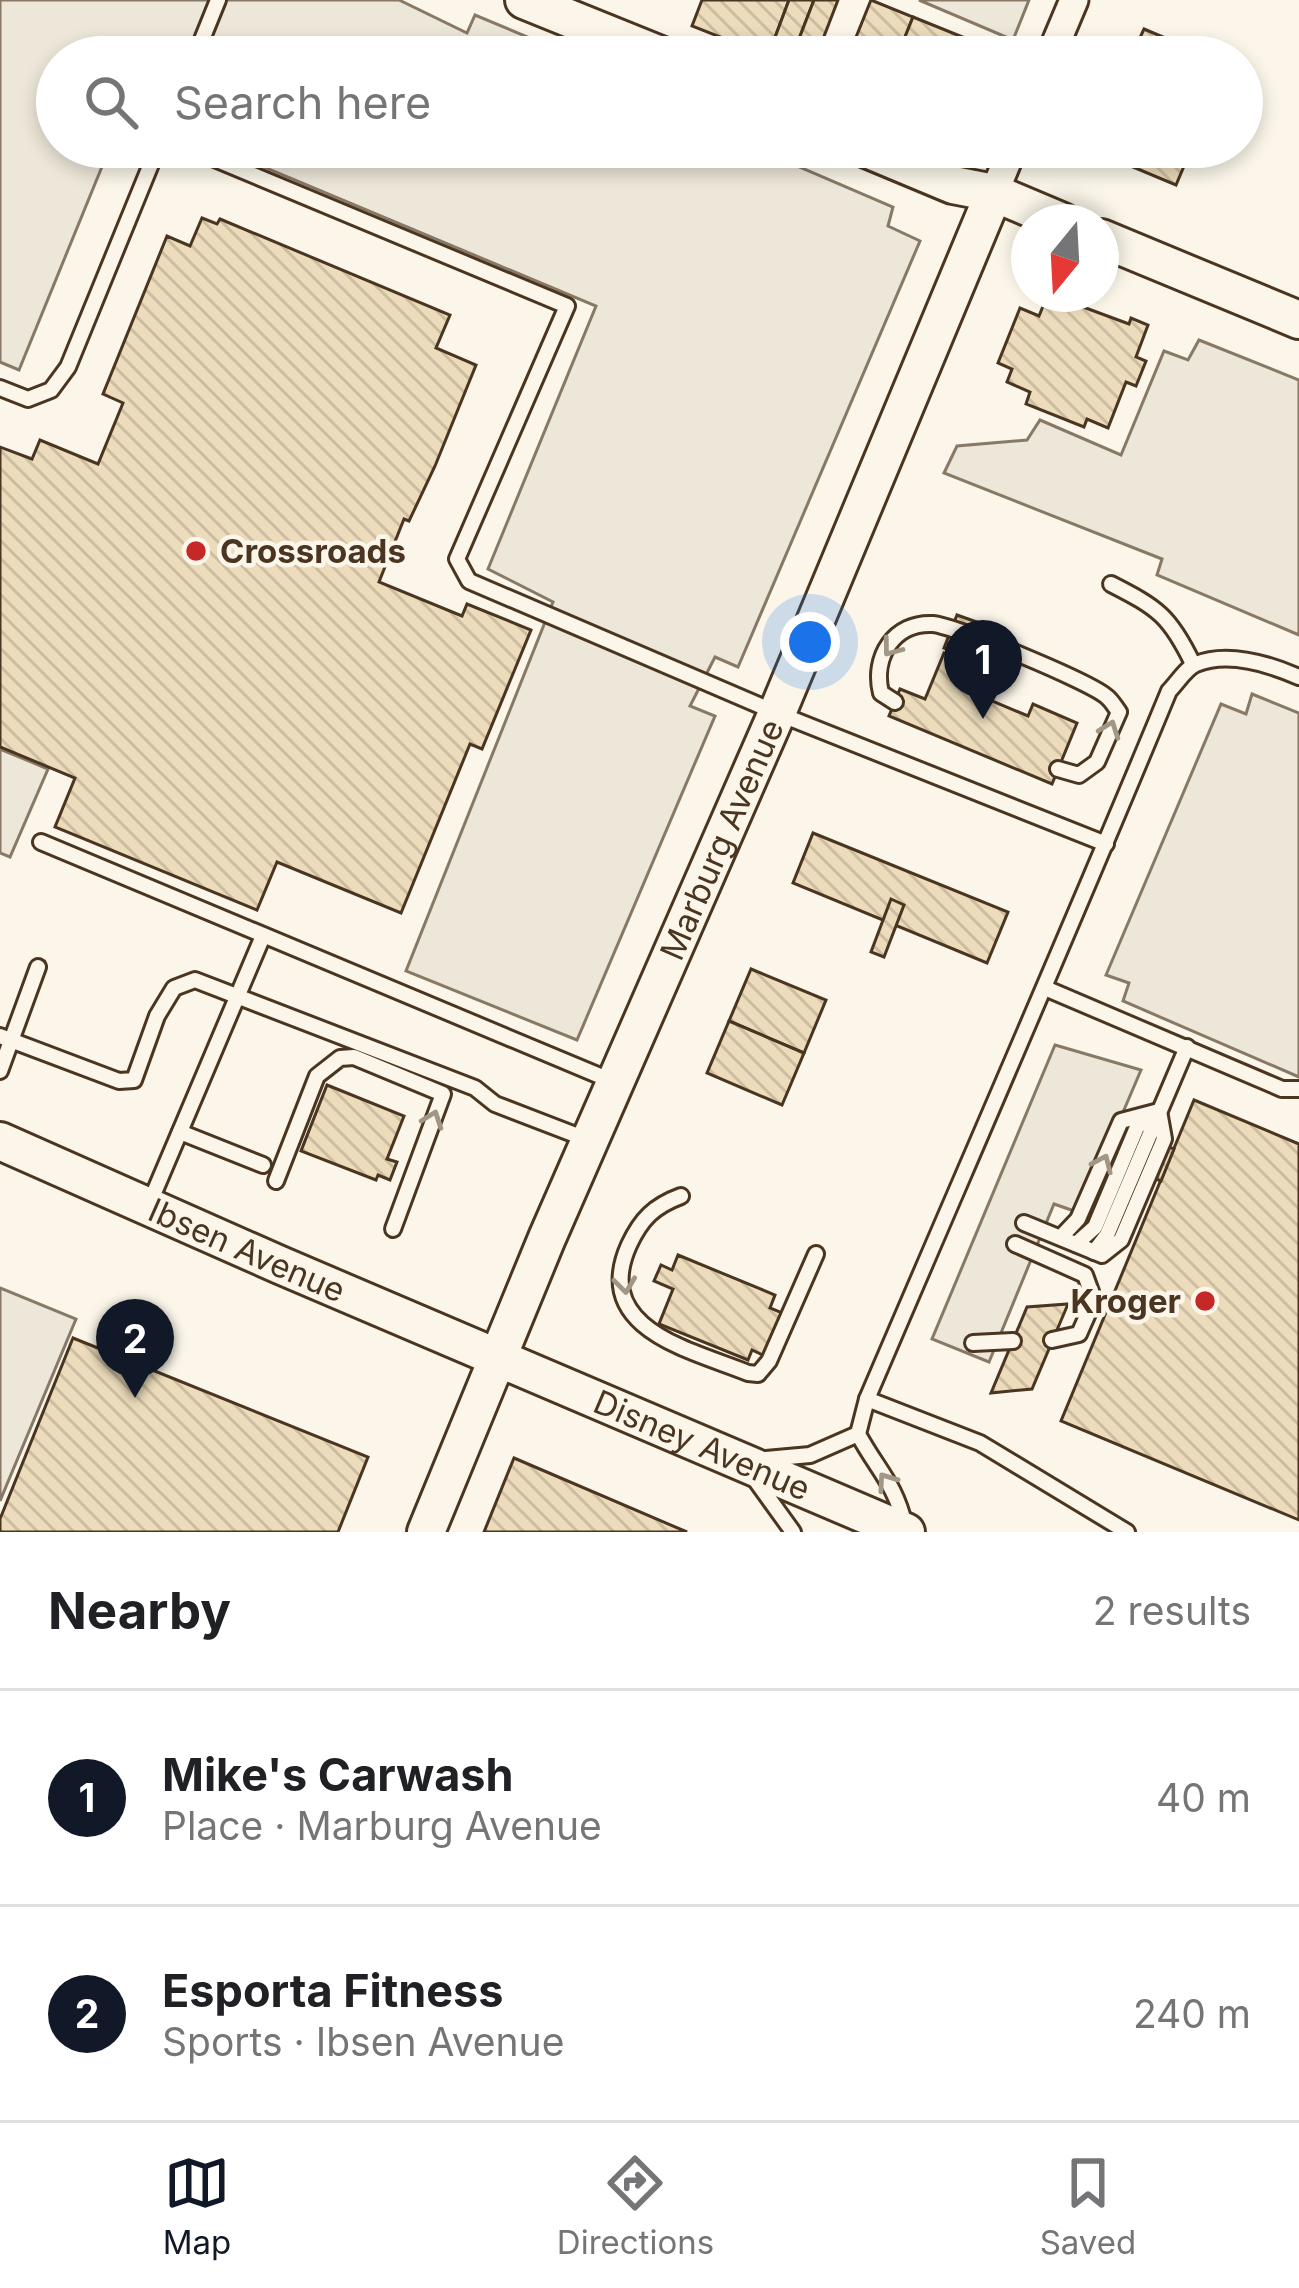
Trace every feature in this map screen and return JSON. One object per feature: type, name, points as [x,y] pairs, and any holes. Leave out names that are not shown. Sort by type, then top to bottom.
[{"type":"street","points":[[524,0],[612,36]]},
{"type":"street","points":[[1059,36],[1074,0]]},
{"type":"street","points":[[912,168],[1020,204]]},
{"type":"street","name":"Marburg Avenue","points":[[426,1532],[1004,168]]},
{"type":"street","points":[[1119,245],[1299,320]]},
{"type":"street","name":"Ibsen Avenue","points":[[0,1141],[497,1358]]},
{"type":"street","name":"Disney Avenue","points":[[497,1358],[906,1532]]},
{"type":"lane","points":[[203,36],[218,0]]},
{"type":"lane","points":[[0,388],[28,399],[51,390],[68,367],[149,168]]},
{"type":"lane","points":[[237,168],[567,305],[457,559],[469,581],[777,713],[1106,844]]},
{"type":"lane","points":[[1111,584],[1150,604],[1175,628],[1192,664]]},
{"type":"lane","points":[[895,702],[881,693],[878,666],[889,642],[912,625],[939,624],[1048,668],[1106,695],[1119,712],[1097,762],[1078,775],[1058,769]]},
{"type":"lane","points":[[906,1532],[897,1490],[873,1462],[858,1434],[867,1399],[1169,692],[1192,664],[1225,659],[1270,664],[1299,677]]},
{"type":"lane","points":[[41,842],[617,1083]]},
{"type":"lane","points":[[148,1207],[263,936]]},
{"type":"lane","points":[[0,1071],[5,1038],[38,967]]},
{"type":"lane","points":[[5,1038],[118,1081],[134,1080],[157,1016],[174,988],[195,980],[475,1088],[495,1103],[591,1141]]},
{"type":"lane","points":[[1046,988],[1282,1089],[1299,1089]]},
{"type":"lane","points":[[1024,1223],[1094,1252],[1107,1235],[1187,1047]]},
{"type":"lane","points":[[275,1181],[317,1076],[340,1058],[354,1057],[443,1094],[393,1229]]},
{"type":"lane","points":[[1061,1237],[1078,1219],[1121,1121],[1160,1111]]},
{"type":"lane","points":[[1076,1244],[1095,1227],[1137,1127],[1160,1111]]},
{"type":"lane","points":[[180,1132],[263,1165]]},
{"type":"lane","points":[[681,1196],[659,1204],[639,1223],[620,1278],[635,1320],[656,1336],[758,1374],[770,1361],[816,1254]]},
{"type":"lane","points":[[1015,1244],[1085,1275],[1094,1300],[1079,1334],[1052,1340]]},
{"type":"lane","points":[[974,1342],[1012,1341]]},
{"type":"lane","points":[[867,1399],[980,1443],[1127,1532]]},
{"type":"lane","points":[[736,1461],[810,1455],[858,1434]]},
{"type":"lane","points":[[736,1461],[793,1532]]},
{"type":"shaded area","points":[[0,0],[399,0],[467,33],[475,15],[525,36],[36,36],[36,168],[101,168],[19,370],[0,362]]},
{"type":"shaded area","points":[[919,0],[1029,0],[1015,36],[1004,36]]},
{"type":"shaded area","points":[[266,168],[802,168],[893,207],[888,226],[920,241],[738,667],[715,657],[690,706],[715,716],[577,1040],[406,971],[553,602],[488,569],[596,306]]},
{"type":"shaded area","points":[[1199,340],[1299,380],[1299,635],[1157,575],[1162,559],[944,473],[957,446],[1027,440],[1040,420],[1121,455],[1164,351],[1188,360]]},
{"type":"shaded area","points":[[1252,694],[1299,713],[1299,1077],[1123,1001],[1129,983],[1106,975],[1221,704],[1246,714]]},
{"type":"shaded area","points":[[0,749],[48,769],[10,857],[0,853]]},
{"type":"shaded area","points":[[1055,1045],[1141,1070],[1080,1213],[1054,1204],[989,1362],[932,1339]]},
{"type":"shaded area","points":[[0,1288],[76,1319],[0,1501]]},
{"type":"building","points":[[702,0],[789,0],[776,36],[717,36],[692,26]]},
{"type":"building","points":[[789,0],[814,0],[800,36],[776,36]]},
{"type":"building","points":[[814,0],[838,0],[824,36],[800,36]]},
{"type":"building","points":[[871,0],[913,17],[905,36],[856,36]]},
{"type":"building","points":[[913,17],[960,36],[905,36]]},
{"type":"building","points":[[1135,168],[1183,168],[1176,185]]},
{"type":"building","name":"Crossroads","points":[[202,218],[217,224],[220,219],[450,315],[436,348],[476,365],[435,466],[409,521],[404,519],[379,582],[462,616],[467,604],[531,630],[482,749],[470,744],[401,913],[277,862],[257,910],[55,827],[75,778],[0,747],[0,447],[32,459],[40,440],[98,464],[123,403],[103,394],[167,236],[190,246]]},
{"type":"building","points":[[1018,312],[1039,316],[1041,312],[1097,312],[1129,324],[1131,318],[1148,325],[1136,357],[1146,361],[1136,386],[1126,382],[1108,428],[1087,419],[1084,427],[1026,404],[1030,392],[1007,382],[1012,369],[998,363]]},
{"type":"building","points":[[957,615],[985,625],[972,658],[944,648]]},
{"type":"building","points":[[944,653],[968,664],[959,687],[1028,716],[1033,704],[1077,723],[1052,784],[889,716],[900,689],[925,699]]},
{"type":"building","points":[[813,833],[1008,912],[987,963],[793,883]]},
{"type":"building","points":[[891,899],[904,905],[884,957],[871,952]]},
{"type":"building","points":[[751,969],[826,1000],[804,1053],[729,1021]]},
{"type":"building","points":[[729,1021],[804,1053],[782,1105],[707,1073]]},
{"type":"building","points":[[327,1085],[404,1116],[387,1159],[397,1162],[390,1180],[378,1175],[376,1180],[301,1151]]},
{"type":"building","name":"Kroger","points":[[1194,1100],[1299,1144],[1299,1520],[1061,1421]]},
{"type":"building","points":[[1128,1130],[1174,1149],[1161,1181],[1115,1162]]},
{"type":"building","points":[[678,1255],[775,1295],[770,1308],[785,1314],[767,1357],[752,1350],[748,1360],[659,1324],[673,1289],[654,1281],[661,1265],[672,1270]]},
{"type":"building","points":[[1068,1304],[1032,1389],[991,1393],[1027,1307]]},
{"type":"building","points":[[73,1338],[368,1457],[338,1532],[0,1532],[0,1519]]},
{"type":"building","points":[[514,1458],[687,1532],[484,1532]]},
{"type":"place","name":"Crossroads","points":[[196,551]]},
{"type":"place","name":"Mike's Carwash","points":[[983,719]]},
{"type":"place","name":"Kroger","points":[[1205,1301]]},
{"type":"place","name":"Esporta Fitness","points":[[135,1398]]}]
